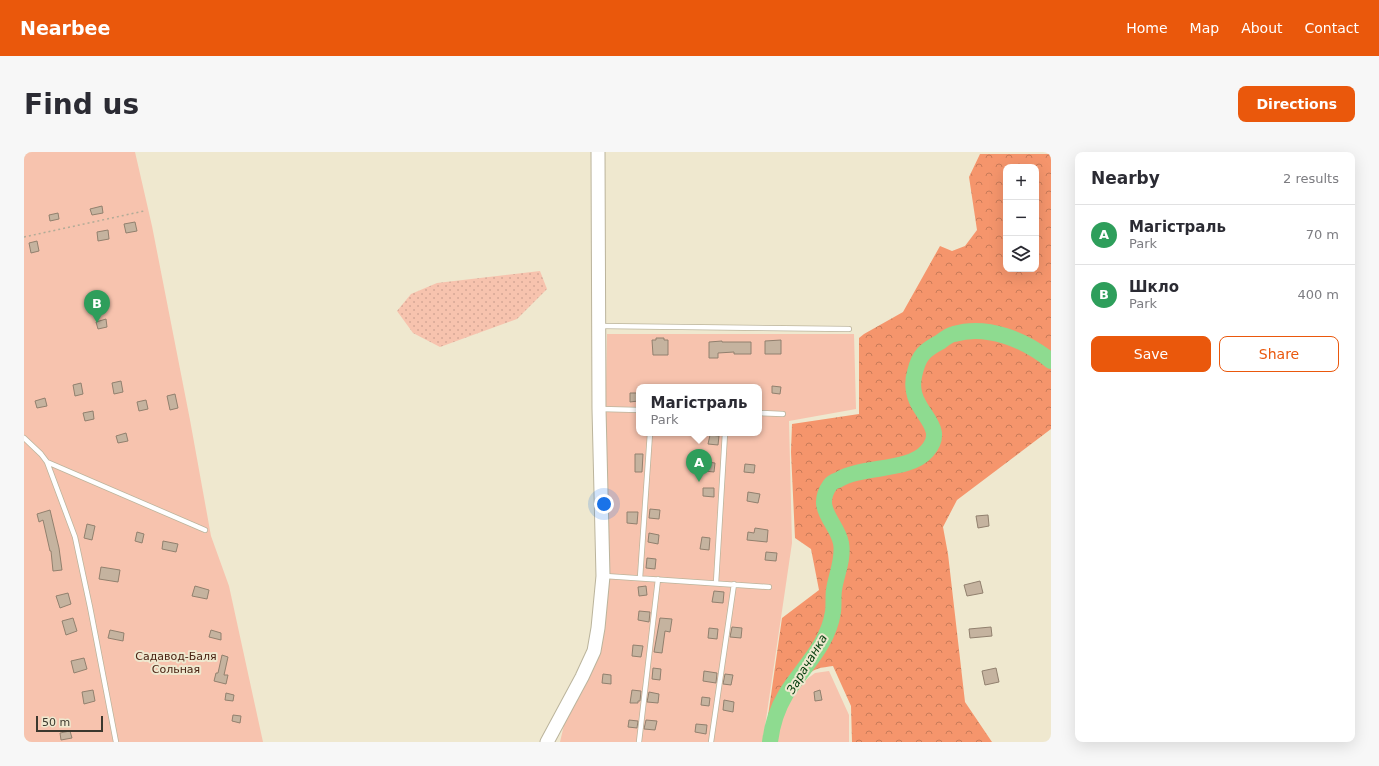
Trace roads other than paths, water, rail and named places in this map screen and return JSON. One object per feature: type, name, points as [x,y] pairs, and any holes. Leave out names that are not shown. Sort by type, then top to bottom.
[{"type":"street","points":[[546,742],[582,677],[594,651],[598,628],[603,576],[598,326],[598,152]]},
{"type":"lane","points":[[598,326],[849,329]]},
{"type":"lane","points":[[599,409],[636,410]]},
{"type":"lane","points":[[762,413],[783,414]]},
{"type":"lane","points":[[640,578],[650,436]]},
{"type":"lane","points":[[716,583],[725,436]]},
{"type":"lane","points":[[24,438],[41,454],[47,462],[75,537],[116,742]]},
{"type":"lane","points":[[47,462],[205,530]]},
{"type":"lane","points":[[603,576],[769,587]]},
{"type":"lane","points":[[639,742],[658,579]]},
{"type":"lane","points":[[711,742],[734,584]]},
{"type":"waterway","name":"Зарачанка","points":[[770,742],[775,717],[780,705],[826,635],[833,612],[834,590],[841,561],[842,549],[839,535],[825,508],[825,494],[832,483],[848,475],[909,462],[919,458],[932,444],[934,432],[929,420],[918,403],[914,388],[914,376],[918,361],[923,354],[950,335],[967,331],[979,331],[1005,336],[1018,341],[1041,353],[1051,361]]},
{"type":"place","name":"Шкло","points":[[97,323]]},
{"type":"place","name":"Магістраль","points":[[699,482]]},
{"type":"park label","name":"Садавод-Баля Сольная","points":[[176,662]]}]
